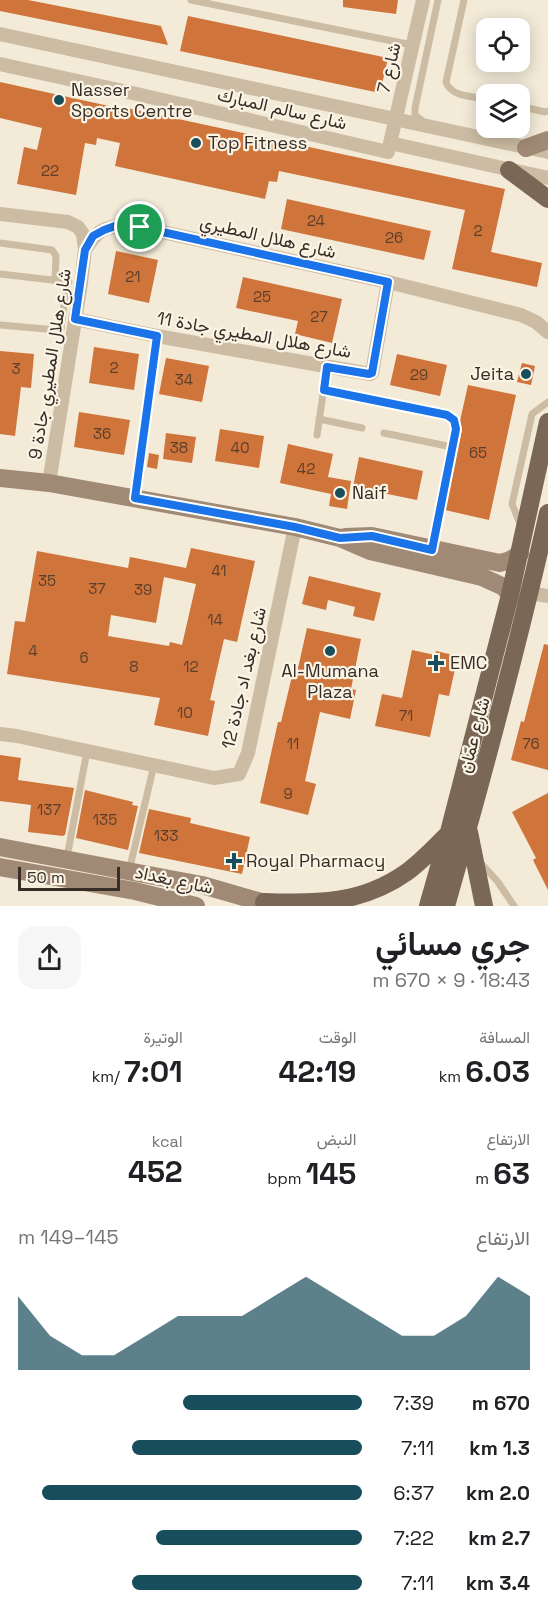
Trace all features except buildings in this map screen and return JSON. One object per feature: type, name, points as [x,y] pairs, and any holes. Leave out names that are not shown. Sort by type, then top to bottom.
[{"type":"main road","points":[[501,168],[548,199]]},
{"type":"main road","name":"شارع عمّان","points":[[428,906],[510,595],[548,422]]},
{"type":"main road","name":"شارع عمّان","points":[[446,906],[539,594],[548,513]]},
{"type":"main road","points":[[468,827],[484,906]]},
{"type":"main road","points":[[270,904],[336,901],[380,888],[409,871],[449,832]]},
{"type":"street","name":"شارع 7","points":[[390,143],[423,0]]},
{"type":"street","name":"شارع سالم المبارك","points":[[0,34],[548,152]]},
{"type":"street","name":"شارع سالم المبارك","points":[[0,64],[388,152],[390,143],[548,178]]},
{"type":"street","points":[[526,148],[548,140]]},
{"type":"street","points":[[496,141],[505,149],[506,155],[501,168]]},
{"type":"street","points":[[0,214],[74,224],[82,234],[85,250]]},
{"type":"street","name":"شارع هلال المطيري","points":[[85,250],[93,236],[104,230],[115,226],[140,227],[388,282],[521,315],[536,322],[548,332]]},
{"type":"street","name":"شارع هلال المطيري جادة 9","points":[[50,483],[75,319],[74,282],[85,250]]},
{"type":"street","name":"شارع هلال المطيري جادة 11","points":[[75,319],[369,374],[372,373],[388,282]]},
{"type":"street","points":[[0,478],[50,483],[295,527],[340,538],[370,551],[482,578],[504,587],[510,595]]},
{"type":"street","name":"شارع بغد اد جادة 12","points":[[0,734],[214,778],[239,774],[248,753],[295,527]]},
{"type":"street","points":[[340,538],[372,536],[500,563],[520,554]]},
{"type":"street","name":"شارع بغداد","points":[[0,847],[202,885],[270,904]]},
{"type":"street","name":"شارع بغداد","points":[[0,867],[135,891],[196,906]]},
{"type":"lane","points":[[191,0],[412,45]]},
{"type":"lane","points":[[434,128],[415,115],[415,108],[438,0]]},
{"type":"lane","points":[[464,0],[446,82],[448,89],[454,93],[476,97]]},
{"type":"lane","points":[[530,109],[548,111]]},
{"type":"lane","points":[[0,243],[52,250],[56,256],[55,280]]},
{"type":"lane","points":[[0,274],[74,282],[61,329],[0,325]]},
{"type":"lane","points":[[135,498],[157,336]]},
{"type":"lane","points":[[317,435],[327,367]]},
{"type":"lane","points":[[324,390],[451,417],[456,424],[432,550]]},
{"type":"lane","points":[[525,534],[512,504],[532,414],[548,402]]},
{"type":"lane","points":[[319,419],[362,428]]},
{"type":"lane","points":[[384,433],[452,447]]},
{"type":"lane","points":[[67,859],[87,751]]},
{"type":"lane","points":[[129,871],[154,765]]},
{"type":"lane","points":[[474,854],[498,882],[514,906]]},
{"type":"place","name":"Nasser Sports Centre","points":[[59,100]]},
{"type":"place","name":"Top Fitness","points":[[196,143]]},
{"type":"place","name":"Jeita","points":[[526,374]]},
{"type":"place","name":"Naif","points":[[340,493]]},
{"type":"place","name":"Al-Mumana Plaza","points":[[330,651]]},
{"type":"place","name":"EMC","points":[[436,663]]},
{"type":"place","name":"Royal Pharmacy","points":[[234,861]]},
{"type":"route","points":[[115,226],[140,227],[388,282],[372,373],[327,367],[324,390],[447,415],[454,420],[456,429],[432,550],[372,536],[340,538],[295,527],[135,498],[157,336],[75,319],[85,250],[93,236],[115,226]]}]
